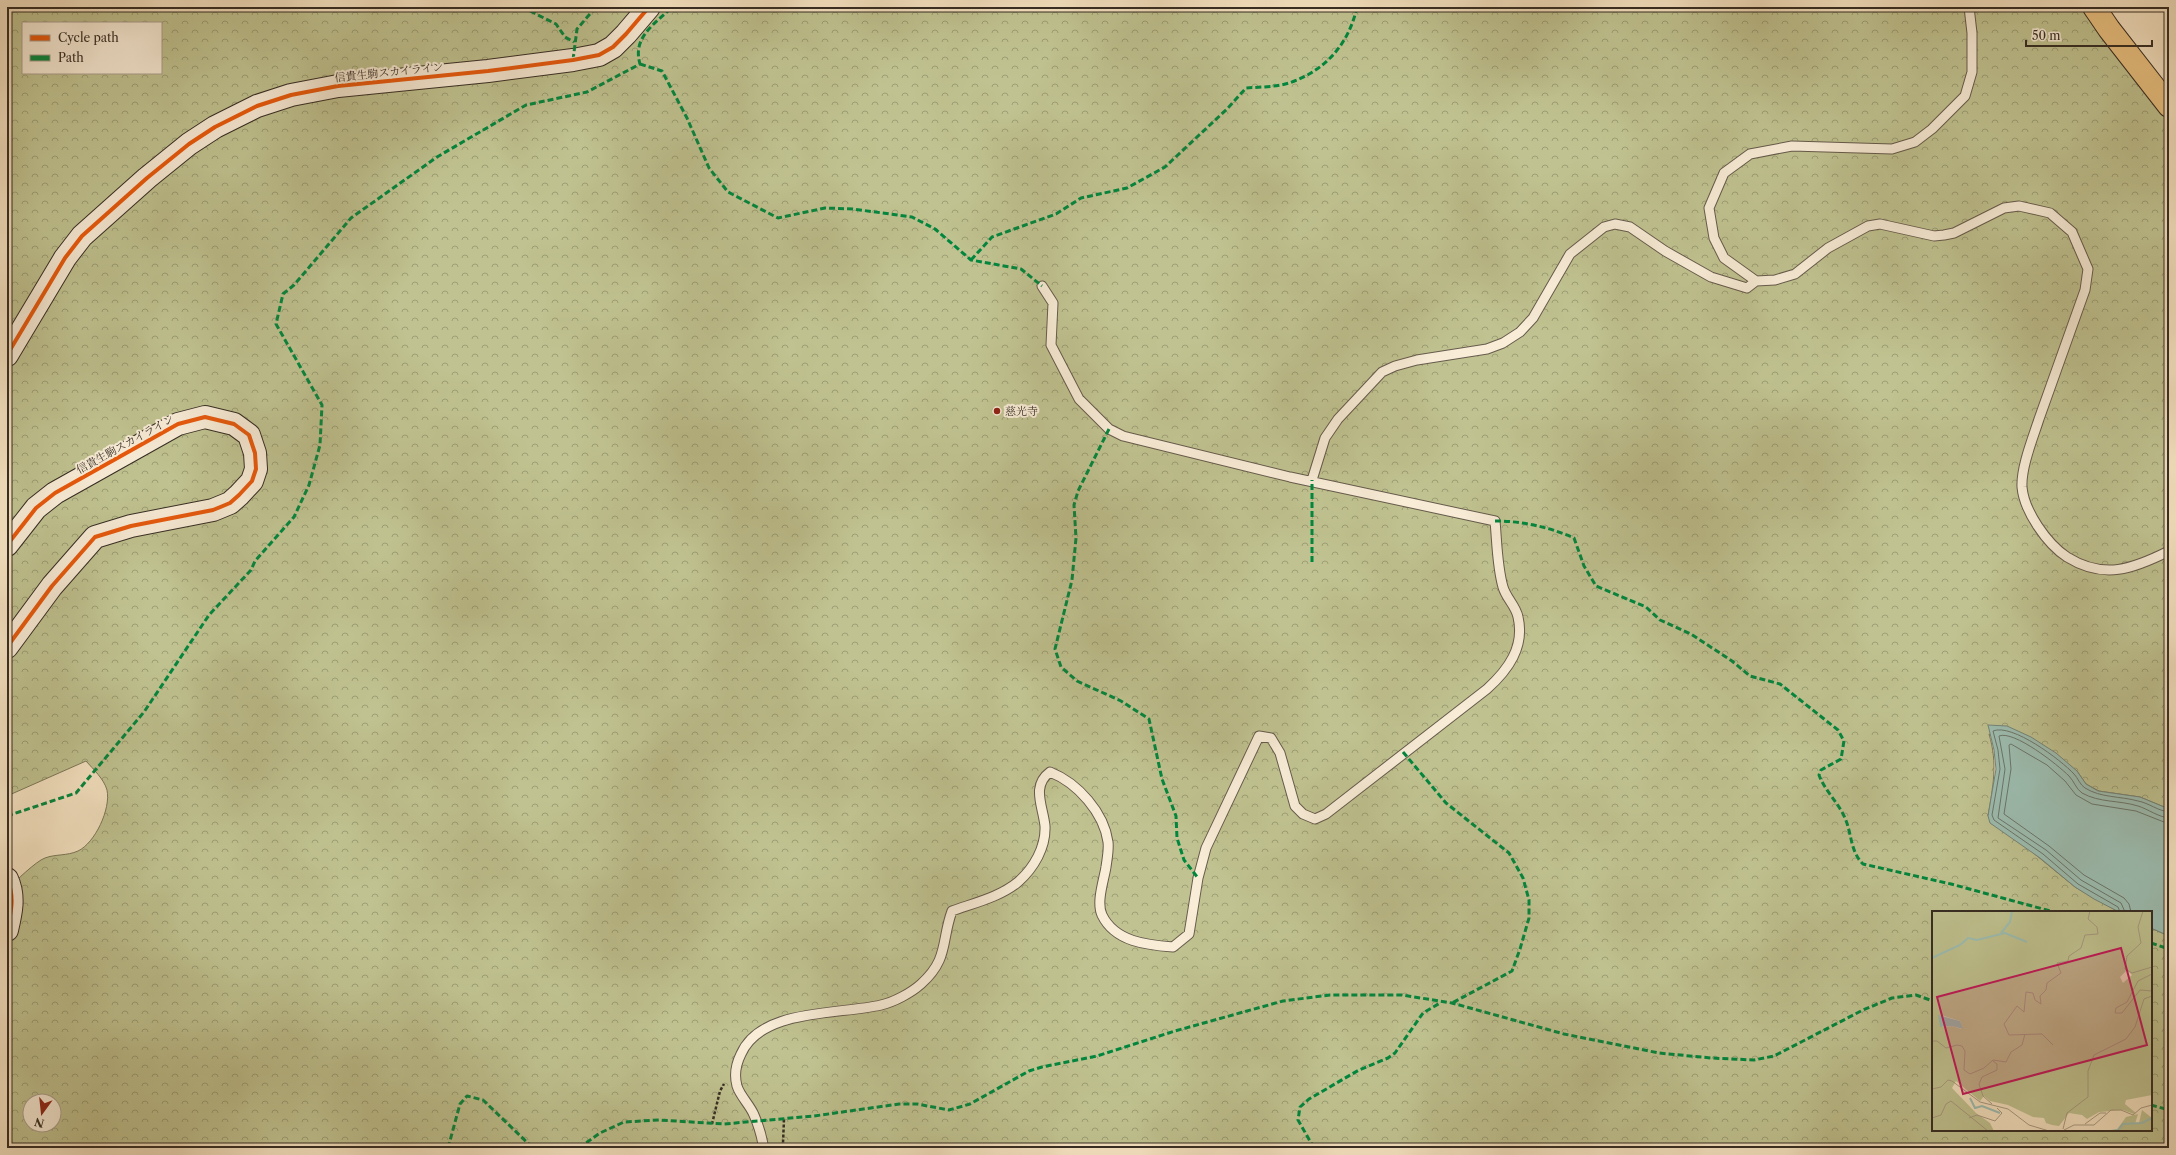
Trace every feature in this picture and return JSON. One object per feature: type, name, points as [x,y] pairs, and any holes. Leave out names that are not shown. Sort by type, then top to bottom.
[{"type":"highway","points":[[2094,7],[2109,29],[2169,106]]},
{"type":"street","name":"信貴生駒スカイライン","points":[[7,355],[66,258],[82,236],[147,178],[189,144],[215,127],[257,106],[291,95],[338,86],[496,70],[573,60],[599,55],[626,34],[649,7]]},
{"type":"street","name":"信貴生駒スカイライン","points":[[7,544],[36,508],[55,493],[178,424],[205,417],[234,424],[249,436],[255,452],[256,469],[252,481],[230,503],[214,510],[131,526],[95,537],[52,586],[7,647]]},
{"type":"street","points":[[7,880],[10,887],[12,910],[7,930]]},
{"type":"lane","points":[[1756,281],[1724,258],[1714,238],[1709,208],[1724,173],[1750,154],[1792,146],[1892,149],[1914,142],[1932,129],[1965,96],[1972,72],[1972,33],[1969,7]]},
{"type":"lane","points":[[1312,480],[1325,438],[1338,418],[1382,372],[1417,360],[1486,349],[1503,343],[1520,332],[1533,318],[1570,254],[1604,228],[1615,224],[1630,227],[1693,268],[1724,282],[1747,288],[1756,281],[1775,280],[1795,274],[1828,248],[1868,226],[1880,224],[1934,236],[1944,235],[1954,233],[2004,208],[2019,206],[2050,212],[2072,232],[2088,270],[2085,290],[2031,445],[2022,486],[2028,510],[2042,532],[2064,555],[2078,564],[2101,570],[2119,570],[2142,565],[2169,551]]},
{"type":"lane","points":[[762,1148],[763,1144],[754,1115],[737,1087],[736,1065],[742,1050],[756,1034],[776,1024],[801,1015],[882,1004],[903,995],[921,984],[939,963],[944,949],[947,923],[952,910],[1002,893],[1018,881],[1036,861],[1043,843],[1045,827],[1039,791],[1043,778],[1050,772],[1063,777],[1088,800],[1104,829],[1108,843],[1100,902],[1101,914],[1114,931],[1142,944],[1173,947],[1189,934],[1198,878],[1206,848],[1259,736],[1271,738],[1280,753],[1295,806],[1303,814],[1315,819],[1326,814],[1502,675],[1515,657],[1519,630],[1518,616],[1503,588],[1495,520],[1247,467],[1123,436],[1109,428],[1078,400],[1051,344],[1053,303],[1042,286]]},
{"type":"path","points":[[712,1124],[720,1091],[736,1065]]},
{"type":"path","points":[[776,1148],[783,1143],[784,1119]]},
{"type":"green space","points":[[7,7],[2097,7],[2169,107],[2169,809],[2140,797],[2099,791],[2086,784],[2077,771],[1989,734],[1992,745],[1994,775],[1988,816],[2075,887],[2117,911],[1932,911],[1932,1131],[2152,1131],[2152,928],[2169,936],[2169,1148],[7,1148],[7,889],[41,860],[49,857],[74,853],[90,841],[96,833],[104,816],[108,798],[107,790],[98,774],[86,761],[7,796]]},
{"type":"water","points":[[1988,725],[2007,726],[2031,737],[2056,753],[2077,771],[2086,784],[2098,791],[2140,797],[2169,809],[2169,936],[2152,928],[2152,911],[2117,911],[2094,899],[2075,887],[2040,858],[1990,823],[1988,816],[1996,769],[1994,750]]},
{"type":"marked path","points":[[522,7],[556,24],[565,37],[574,42]]},
{"type":"marked path","points":[[573,60],[577,29],[596,7]]},
{"type":"marked path","points":[[7,816],[76,793],[144,712],[209,615],[251,570],[255,561],[294,517],[309,485],[320,445],[322,405],[276,324],[283,294],[294,285],[351,218],[437,157],[526,105],[587,92],[640,64],[638,54],[642,39],[652,25],[672,7]]},
{"type":"marked path","points":[[971,260],[992,237],[1056,214],[1081,198],[1127,188],[1165,167],[1227,109],[1246,88],[1268,87],[1289,83],[1314,71],[1334,54],[1341,44],[1348,33],[1357,7]]},
{"type":"marked path","points":[[640,64],[662,71],[687,118],[709,168],[728,192],[778,218],[825,208],[853,209],[912,217],[935,229],[971,260],[1021,269],[1042,286]]},
{"type":"marked path","points":[[1109,429],[1078,491],[1074,505],[1076,538],[1072,580],[1055,649],[1061,667],[1077,681],[1121,701],[1149,719],[1162,779],[1176,816],[1177,838],[1184,860],[1198,878]]},
{"type":"marked path","points":[[1312,480],[1312,562]]},
{"type":"marked path","points":[[1495,521],[1535,525],[1574,538],[1584,566],[1596,586],[1646,607],[1660,620],[1691,634],[1732,661],[1750,676],[1780,684],[1838,730],[1844,741],[1841,759],[1821,770],[1819,775],[1845,818],[1853,848],[1863,864],[1951,884],[2050,911]]},
{"type":"marked path","points":[[1403,752],[1446,803],[1509,853],[1523,878],[1529,900],[1529,918],[1512,971],[1452,1003]]},
{"type":"marked path","points":[[2152,943],[2169,949]]},
{"type":"marked path","points":[[579,1148],[600,1133],[624,1122],[659,1120],[724,1124],[814,1116],[899,1104],[917,1104],[949,1110],[970,1104],[1029,1071],[1042,1067],[1097,1056],[1175,1031],[1283,1001],[1330,995],[1402,995],[1452,1003],[1564,1034],[1659,1053],[1754,1060],[1774,1056],[1863,1010],[1892,998],[1916,995],[1932,1001]]},
{"type":"marked path","points":[[1314,1148],[1298,1120],[1300,1107],[1309,1099],[1359,1070],[1388,1058],[1395,1053],[1423,1013],[1440,1003]]},
{"type":"marked path","points":[[448,1148],[460,1104],[467,1096],[483,1100],[533,1148]]},
{"type":"marked path","points":[[2152,1105],[2169,1110]]},
{"type":"cycle path","points":[[7,355],[65,258],[82,236],[147,178],[189,144],[215,127],[257,106],[291,95],[338,86],[488,71],[573,60],[599,55],[613,47],[649,7]]},
{"type":"cycle path","points":[[7,545],[36,508],[55,493],[178,424],[205,417],[234,424],[249,435],[255,453],[256,469],[252,481],[230,503],[213,510],[131,526],[95,537],[52,586],[7,647]]},
{"type":"cycle path","points":[[7,879],[12,898],[7,930]]},
{"type":"place","name":"慈光寺","points":[[997,411]]}]
